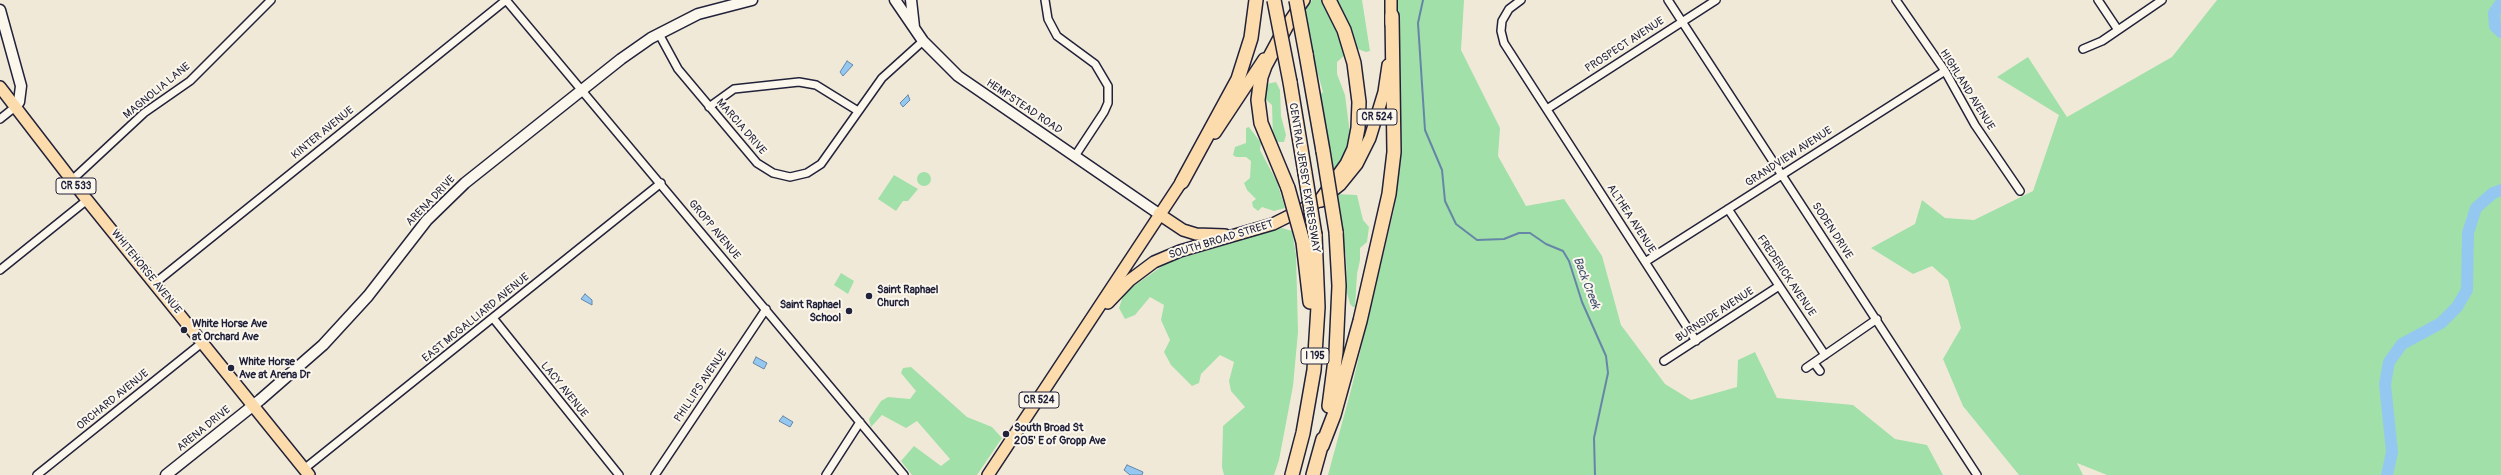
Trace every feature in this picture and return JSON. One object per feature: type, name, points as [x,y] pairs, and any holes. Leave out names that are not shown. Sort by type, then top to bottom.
[{"type":"highway","points":[[1182,182],[1232,92],[1243,65],[1253,28],[1256,0]]},
{"type":"highway","name":"CENTRAL JERSEY EXPRESSWAY","points":[[1274,0],[1290,82],[1315,235],[1318,276],[1317,339],[1309,402],[1292,475]]},
{"type":"highway","points":[[1321,200],[1347,164],[1354,149],[1358,128],[1359,102],[1354,63],[1344,30],[1330,0]]},
{"type":"highway","name":"CENTRAL JERSEY EXPRESSWAY","points":[[1301,1],[1306,54],[1336,232],[1340,286],[1336,352],[1322,446],[1314,475]]},
{"type":"highway","points":[[1322,446],[1334,415],[1360,321],[1389,194],[1394,152],[1392,16]]},
{"type":"highway","points":[[1287,25],[1265,66],[1261,77],[1258,100],[1261,123],[1288,188],[1303,242],[1310,298],[1310,327],[1305,393],[1296,458]]},
{"type":"main road","name":"ARENA DRIVE","points":[[166,475],[299,367],[345,322],[418,230],[445,201],[621,59],[658,34],[698,14],[738,1],[752,0]]},
{"type":"main road","name":"HEMPSTEAD ROAD","points":[[895,0],[923,41],[945,64],[969,84],[1159,214]]},
{"type":"main road","points":[[911,0],[915,31]]},
{"type":"main road","name":"SOUTH BROAD STREET","points":[[1089,325],[1130,280],[1154,262],[1180,251],[1273,224],[1321,200],[1349,175],[1370,138],[1386,82],[1392,0]]},
{"type":"main road","name":"SOUTH BROAD STREET","points":[[988,475],[1089,325],[1159,214],[1287,25],[1301,1]]},
{"type":"main road","points":[[0,10],[21,86],[19,102],[15,107]]},
{"type":"main road","name":"WHITEHORSE AVENUE","points":[[0,87],[87,200],[307,472]]},
{"type":"main road","points":[[1159,214],[1172,225],[1196,234],[1241,234]]},
{"type":"street","name":"MAGNOLIA LANE","points":[[72,180],[144,113],[190,81],[271,0]]},
{"type":"street","name":"GROPP AVENUE","points":[[506,0],[661,183],[904,475]]},
{"type":"street","name":"KINTER AVENUE","points":[[155,283],[506,0]]},
{"type":"street","points":[[1045,0],[1048,19],[1056,36],[1095,64],[1108,86],[1108,103],[1104,112],[1075,156]]},
{"type":"street","name":"ALTHEA AVENUE","points":[[1521,0],[1505,15],[1502,23],[1502,37],[1696,341]]},
{"type":"street","name":"SODEN DRIVE","points":[[1668,0],[1783,174],[1977,475]]},
{"type":"street","name":"PROSPECT AVENUE","points":[[1547,109],[1716,0]]},
{"type":"street","name":"HIGHLAND AVENUE","points":[[1896,0],[1944,70],[1975,125],[2020,191]]},
{"type":"street","points":[[2098,0],[2118,30]]},
{"type":"street","points":[[2083,49],[2102,41],[2162,0]]},
{"type":"street","name":"MARCIA DRIVE","points":[[658,34],[678,69],[757,163],[773,173],[790,176],[806,173],[821,164],[882,78],[923,41]]},
{"type":"street","name":"GRANDVIEW AVENUE","points":[[1646,262],[1944,70]]},
{"type":"street","points":[[709,107],[734,89],[799,82],[816,85],[858,111]]},
{"type":"street","points":[[0,119],[15,107]]},
{"type":"street","name":"EAST MCGALLIARD AVENUE","points":[[307,472],[493,318],[661,183]]},
{"type":"street","points":[[0,270],[87,200]]},
{"type":"street","name":"FREDERICK AVENUE","points":[[1728,209],[1825,355]]},
{"type":"street","name":"BURNSIDE AVENUE","points":[[1664,361],[1779,286]]},
{"type":"street","name":"PHILLIPS AVENUE","points":[[655,475],[766,309]]},
{"type":"street","name":"LACY AVENUE","points":[[493,318],[619,475]]},
{"type":"street","points":[[1806,368],[1877,320]]},
{"type":"street","name":"ORCHARD AVENUE","points":[[37,475],[203,342]]},
{"type":"street","points":[[1814,363],[1820,371]]},
{"type":"street","points":[[826,475],[860,422]]},
{"type":"green space","points":[[1312,0],[1321,0],[1334,26],[1345,55],[1337,62],[1337,74],[1345,95],[1350,134],[1348,154],[1336,173],[1330,164],[1319,95],[1323,92],[1316,67],[1311,57],[1302,16]]},
{"type":"green space","points":[[1332,0],[1362,0],[1370,51],[1366,52],[1355,48]]},
{"type":"green space","points":[[1397,0],[1464,0],[1461,50],[1500,128],[1498,156],[1526,206],[1564,199],[1602,256],[1621,325],[1665,384],[1691,400],[1737,387],[1738,360],[1755,352],[1777,398],[1853,405],[1895,439],[1927,445],[1943,475],[1328,475],[1352,386],[1394,209],[1400,131],[1396,60]]},
{"type":"green space","points":[[2217,0],[2501,0],[2501,475],[2107,475],[2077,463],[2083,475],[2019,475],[1963,406],[1943,359],[1961,328],[1948,280],[1932,266],[1913,274],[1871,248],[1915,224],[1922,200],[1945,218],[1974,220],[2033,191],[2059,115],[1997,77],[2028,57],[2067,117],[2172,57]]},
{"type":"green space","points":[[1276,82],[1280,90],[1281,116],[1286,135],[1284,142],[1278,142],[1273,138],[1272,105],[1265,99],[1263,89],[1267,84]]},
{"type":"green space","points":[[1249,127],[1261,143],[1260,150],[1277,182],[1285,208],[1274,211],[1262,207],[1258,211],[1253,207],[1252,202],[1256,199],[1247,190],[1244,183],[1250,178],[1251,161],[1246,157],[1236,157],[1233,155],[1235,147],[1246,143],[1246,128]]},
{"type":"green space","points":[[924,172],[929,174],[931,179],[929,184],[924,186],[919,184],[917,179],[919,174]]},
{"type":"green space","points":[[894,175],[918,189],[908,201],[903,201],[896,211],[878,199]]},
{"type":"green space","points":[[1337,194],[1357,195],[1363,220],[1369,227],[1367,242],[1360,248],[1355,307],[1350,304],[1347,293],[1346,256],[1334,198]]},
{"type":"green space","points":[[1282,228],[1292,231],[1296,255],[1298,332],[1293,386],[1279,460],[1274,475],[1224,475],[1222,467],[1223,426],[1245,407],[1231,391],[1229,381],[1234,362],[1220,355],[1201,374],[1199,383],[1192,386],[1171,365],[1164,352],[1170,340],[1161,320],[1164,305],[1150,297],[1135,315],[1125,319],[1119,308],[1124,293],[1168,262]]},
{"type":"green space","points":[[841,273],[854,281],[848,294],[834,285]]},
{"type":"green space","points":[[911,367],[967,417],[992,427],[1002,438],[977,475],[912,475],[901,461],[914,446],[941,466],[950,459],[917,421],[906,428],[882,415],[871,427],[869,419],[881,401],[888,397],[910,399],[916,391],[901,373],[903,368]]},
{"type":"water","points":[[847,61],[853,65],[843,76],[840,72]]},
{"type":"water","points":[[908,95],[910,100],[903,107],[900,103]]},
{"type":"water","points":[[585,294],[592,300],[592,305],[581,299]]},
{"type":"water","points":[[756,357],[767,363],[764,369],[753,363]]},
{"type":"water","points":[[783,416],[793,422],[790,427],[779,421]]},
{"type":"water","points":[[1127,465],[1143,472],[1142,475],[1130,475],[1124,470]]},
{"type":"waterway","name":"Back Creek","points":[[1423,0],[1418,23],[1425,130],[1442,170],[1445,201],[1456,224],[1477,240],[1504,239],[1519,233],[1530,233],[1546,244],[1563,251],[1569,261],[1582,302],[1606,356],[1608,373],[1594,438],[1595,475]]},
{"type":"waterway","points":[[2501,3],[2494,13],[2495,26],[2501,32]]},
{"type":"waterway","points":[[2387,475],[2392,452],[2385,384],[2389,362],[2402,344],[2441,323],[2457,307],[2467,290],[2468,233],[2476,208],[2493,193],[2501,190]]},
{"type":"place","name":"Saint Raphael Church","points":[[869,296]]},
{"type":"place","name":"Saint Raphael School","points":[[849,311]]},
{"type":"place","name":"White Horse Ave at Orchard Ave","points":[[184,330]]},
{"type":"place","name":"White Horse Ave at Arena Dr","points":[[231,368]]},
{"type":"place","name":"South Broad St 205' E of Gropp Ave","points":[[1006,434]]}]
